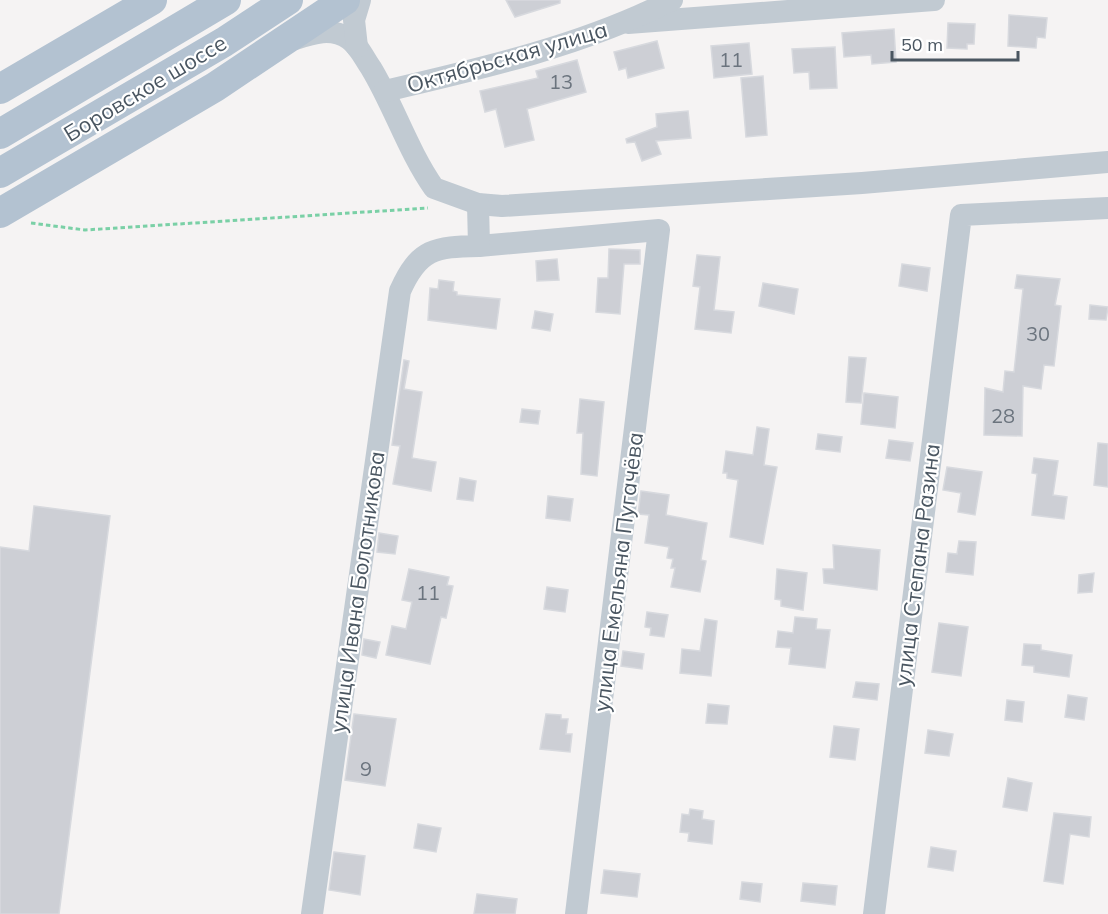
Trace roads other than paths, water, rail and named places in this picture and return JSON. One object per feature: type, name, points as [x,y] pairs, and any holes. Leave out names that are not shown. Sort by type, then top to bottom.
[{"type":"main road","points":[[0,89],[152,0]]},
{"type":"main road","name":"Боровское шоссе","points":[[0,134],[226,0]]},
{"type":"main road","name":"Боровское шоссе","points":[[0,173],[224,42],[288,0]]},
{"type":"main road","points":[[0,213],[215,87],[345,0]]},
{"type":"street","points":[[357,47],[354,20],[360,0]]},
{"type":"street","name":"Октябрьская улица","points":[[385,91],[506,60],[628,23],[672,0]]},
{"type":"street","name":"Октябрьская улица","points":[[628,23],[934,0]]},
{"type":"street","points":[[277,47],[319,32],[339,34],[357,47],[385,91],[434,188],[478,204],[502,206],[862,183],[1108,162]]},
{"type":"street","points":[[478,204],[480,246]]},
{"type":"street","name":"улица Степана Разина","points":[[874,914],[961,215],[1108,208]]},
{"type":"street","name":"улица Емельяна Пугачёва","points":[[480,246],[659,230],[576,914]]},
{"type":"street","name":"улица Ивана Болотникова","points":[[312,914],[400,291],[416,261],[437,249],[480,246]]}]
